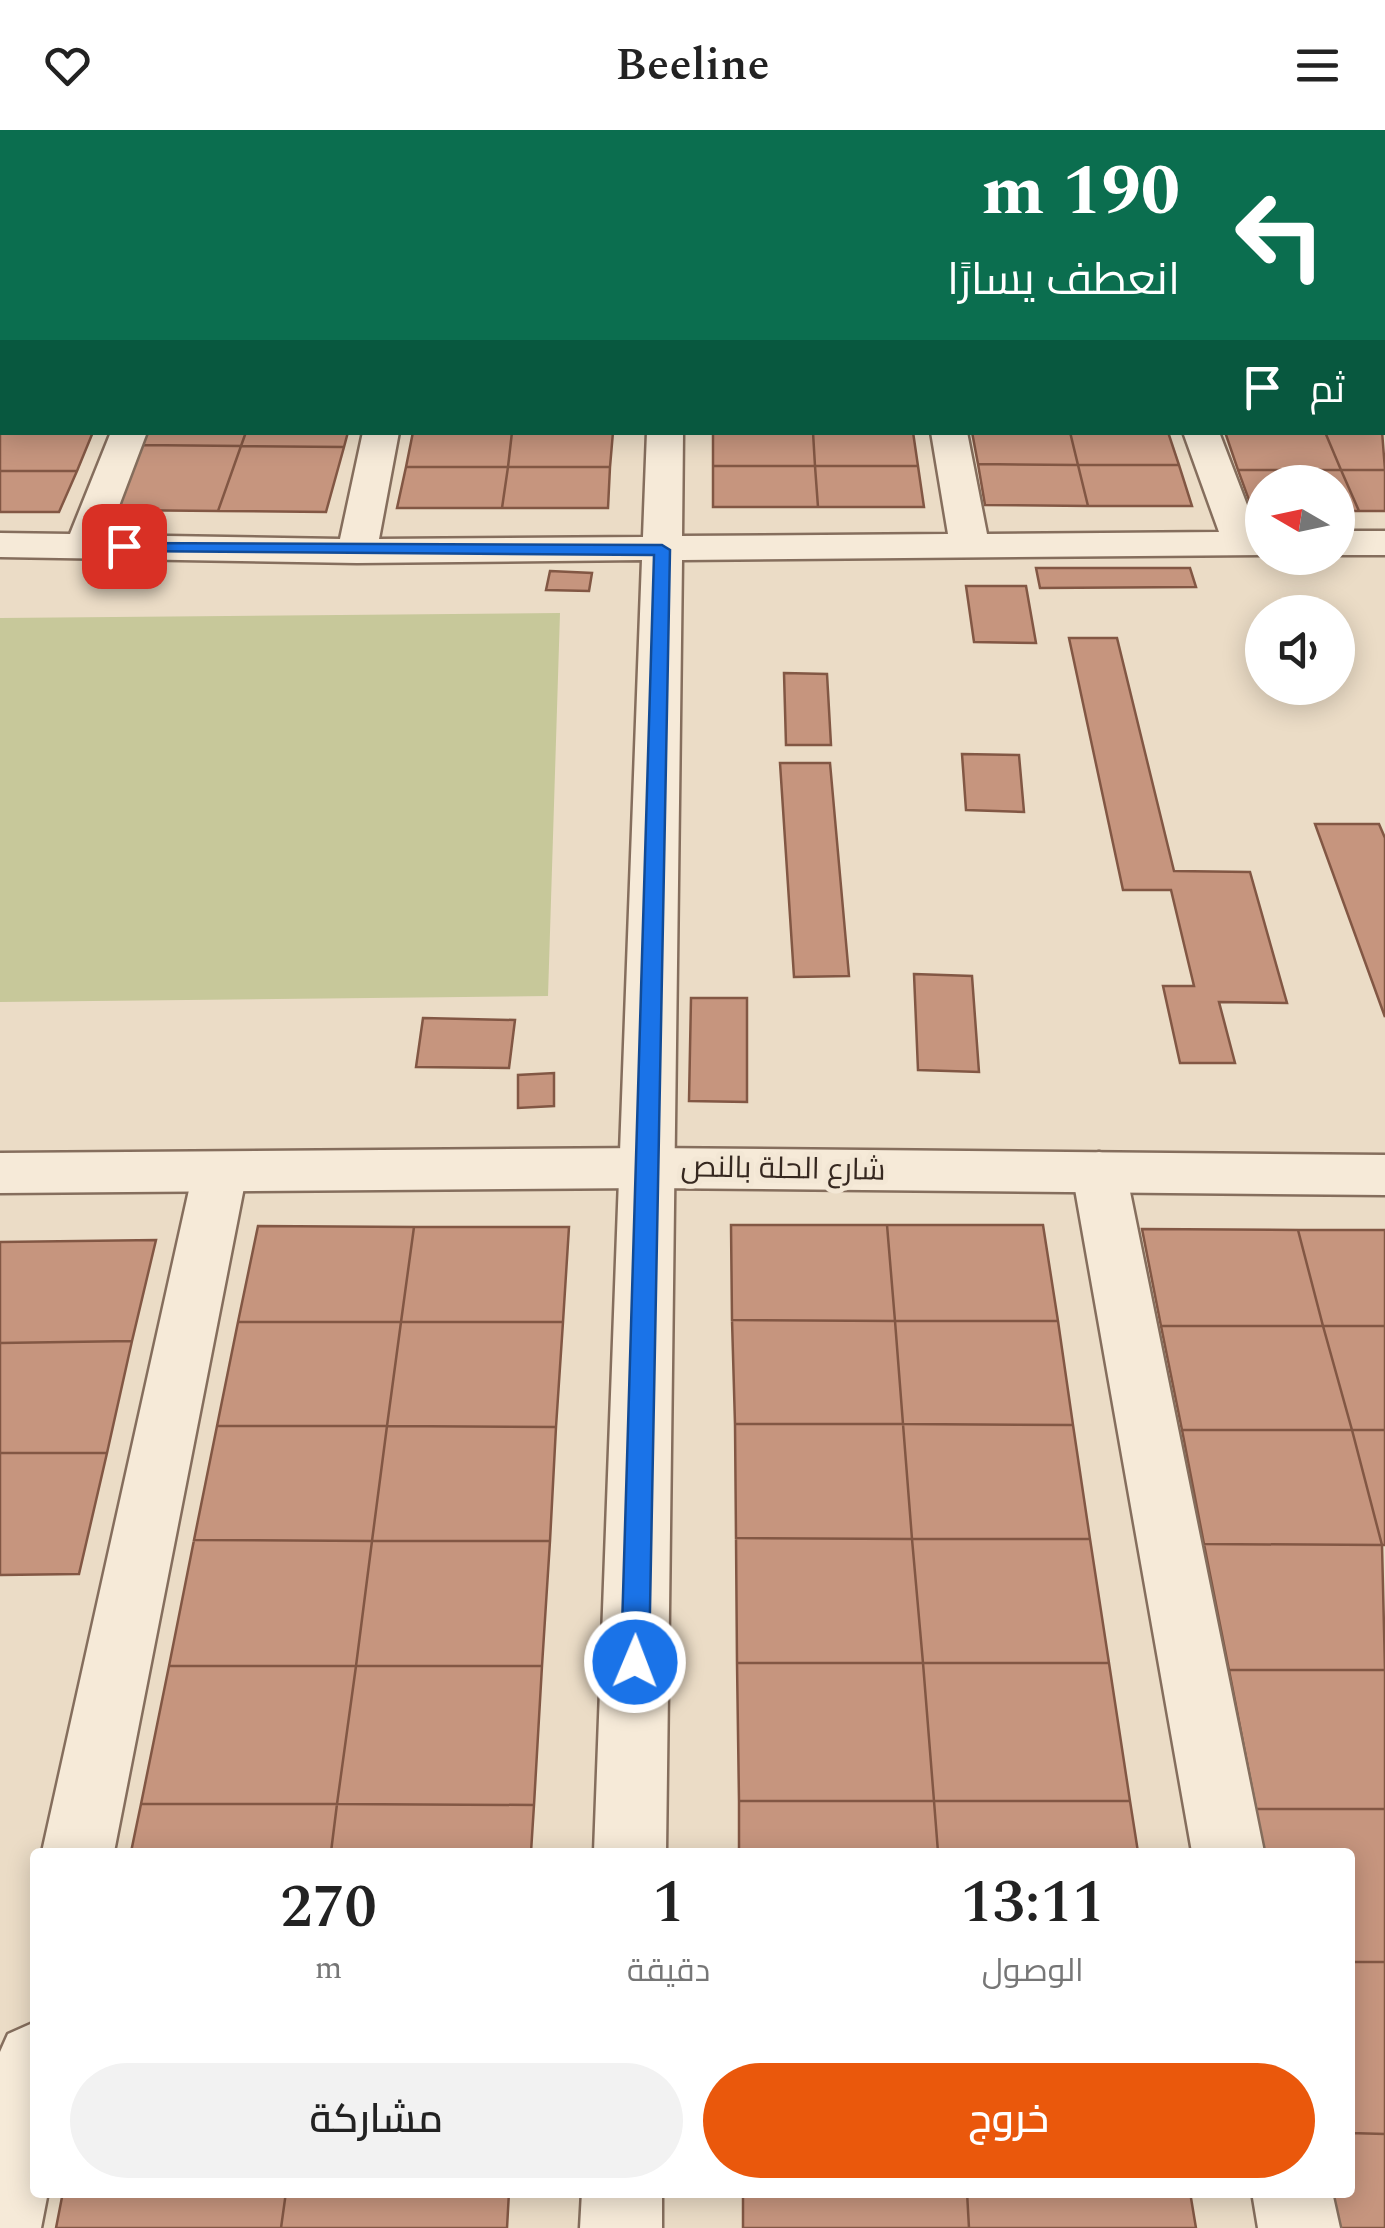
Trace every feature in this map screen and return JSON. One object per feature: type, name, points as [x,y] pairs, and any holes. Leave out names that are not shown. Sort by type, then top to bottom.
[{"type":"street","points":[[85,545],[128,435]]},
{"type":"street","points":[[356,550],[379,435]]},
{"type":"street","points":[[630,1848],[665,435]]},
{"type":"street","points":[[950,435],[969,543]]},
{"type":"street","points":[[1203,435],[1245,527]]},
{"type":"street","points":[[0,545],[662,550],[969,543],[1245,543]]},
{"type":"street","points":[[1355,543],[1385,544]]},
{"type":"street","name":"شارع الحلة بالنص","points":[[0,1173],[646,1168],[1385,1176]]},
{"type":"street","points":[[79,1848],[220,1172]]},
{"type":"street","points":[[1099,1172],[1227,1848]]},
{"type":"street","points":[[0,2228],[30,2084]]},
{"type":"street","points":[[621,2228],[622,2198]]},
{"type":"street","points":[[1293,2198],[1299,2228]]},
{"type":"green space","points":[[560,613],[548,996],[0,1002],[0,618]]},
{"type":"building","points":[[0,435],[92,435],[77,471],[0,471]]},
{"type":"building","points":[[143,435],[245,435],[241,446],[139,445]]},
{"type":"building","points":[[245,435],[347,435],[344,447],[241,446]]},
{"type":"building","points":[[412,435],[512,435],[508,467],[406,467]]},
{"type":"building","points":[[512,435],[613,435],[610,467],[508,467]]},
{"type":"building","points":[[713,435],[813,435],[815,466],[713,466]]},
{"type":"building","points":[[813,435],[913,435],[918,466],[815,466]]},
{"type":"building","points":[[973,435],[1071,435],[1078,465],[978,464]]},
{"type":"building","points":[[1071,435],[1169,435],[1179,465],[1078,465]]},
{"type":"building","points":[[1226,435],[1326,435],[1339,465],[1245,465],[1245,470],[1238,470]]},
{"type":"building","points":[[1326,435],[1382,435],[1385,470],[1355,470],[1355,465],[1339,465]]},
{"type":"building","points":[[139,445],[241,446],[218,511],[111,510]]},
{"type":"building","points":[[241,446],[344,447],[326,512],[218,511]]},
{"type":"building","points":[[978,464],[1078,465],[1088,506],[985,505]]},
{"type":"building","points":[[1078,465],[1179,465],[1192,506],[1088,506]]},
{"type":"building","points":[[713,466],[815,466],[818,507],[713,507]]},
{"type":"building","points":[[815,466],[918,466],[924,507],[818,507]]},
{"type":"building","points":[[406,467],[508,467],[502,508],[397,508]]},
{"type":"building","points":[[508,467],[610,467],[608,508],[502,508]]},
{"type":"building","points":[[1238,470],[1245,470],[1245,489]]},
{"type":"building","points":[[1355,470],[1385,470],[1385,511],[1359,511],[1355,502]]},
{"type":"building","points":[[0,471],[77,471],[59,512],[0,512]]},
{"type":"building","points":[[1036,568],[1190,568],[1196,587],[1040,588]]},
{"type":"building","points":[[550,571],[592,573],[589,591],[546,590]]},
{"type":"building","points":[[966,586],[1026,586],[1036,643],[974,642]]},
{"type":"building","points":[[1069,638],[1117,638],[1174,871],[1250,872],[1287,1003],[1219,1002],[1235,1063],[1180,1063],[1163,986],[1194,986],[1171,890],[1123,890]]},
{"type":"building","points":[[784,673],[827,674],[831,745],[786,745]]},
{"type":"building","points":[[962,754],[1019,755],[1024,812],[966,810]]},
{"type":"building","points":[[780,763],[830,763],[849,976],[794,977]]},
{"type":"building","points":[[1315,824],[1379,824],[1385,838],[1385,1017]]},
{"type":"building","points":[[914,974],[972,976],[979,1072],[918,1070]]},
{"type":"building","points":[[691,998],[747,998],[747,1102],[689,1101]]},
{"type":"building","points":[[423,1018],[515,1020],[509,1068],[416,1067]]},
{"type":"building","points":[[554,1073],[554,1106],[518,1108],[518,1075]]},
{"type":"building","points":[[731,1225],[887,1225],[895,1321],[732,1320]]},
{"type":"building","points":[[887,1225],[1043,1225],[1058,1321],[895,1321]]},
{"type":"building","points":[[258,1226],[414,1227],[401,1322],[238,1322]]},
{"type":"building","points":[[414,1227],[569,1227],[563,1322],[401,1322]]},
{"type":"building","points":[[1142,1229],[1298,1230],[1323,1326],[1161,1326]]},
{"type":"building","points":[[1298,1230],[1385,1230],[1385,1326],[1323,1326]]},
{"type":"building","points":[[156,1240],[132,1341],[0,1343],[0,1242]]},
{"type":"building","points":[[732,1320],[895,1321],[903,1424],[735,1424]]},
{"type":"building","points":[[895,1321],[1058,1321],[1073,1425],[903,1424]]},
{"type":"building","points":[[238,1322],[401,1322],[387,1426],[217,1426]]},
{"type":"building","points":[[401,1322],[563,1322],[556,1427],[387,1426]]},
{"type":"building","points":[[1161,1326],[1323,1326],[1352,1430],[1182,1430]]},
{"type":"building","points":[[1323,1326],[1385,1326],[1385,1430],[1352,1430]]},
{"type":"building","points":[[132,1341],[107,1453],[0,1453],[0,1343]]},
{"type":"building","points":[[735,1424],[903,1424],[912,1539],[736,1538]]},
{"type":"building","points":[[903,1424],[1073,1425],[1090,1539],[912,1539]]},
{"type":"building","points":[[217,1426],[387,1426],[372,1541],[194,1540]]},
{"type":"building","points":[[387,1426],[556,1427],[550,1541],[372,1541]]},
{"type":"building","points":[[1182,1430],[1352,1430],[1382,1545],[1204,1544]]},
{"type":"building","points":[[1352,1430],[1385,1430],[1385,1545],[1382,1545]]},
{"type":"building","points":[[0,1453],[107,1453],[79,1574],[0,1575]]},
{"type":"building","points":[[736,1538],[912,1539],[923,1663],[737,1663]]},
{"type":"building","points":[[912,1539],[1090,1539],[1109,1663],[923,1663]]},
{"type":"building","points":[[194,1540],[372,1541],[356,1666],[169,1666]]},
{"type":"building","points":[[372,1541],[550,1541],[542,1666],[356,1666]]},
{"type":"building","points":[[1204,1544],[1382,1545],[1385,1670],[1229,1670]]},
{"type":"building","points":[[737,1663],[923,1663],[934,1801],[739,1801]]},
{"type":"building","points":[[923,1663],[1109,1663],[1130,1801],[934,1801]]},
{"type":"building","points":[[169,1666],[356,1666],[337,1804],[141,1804]]},
{"type":"building","points":[[356,1666],[542,1666],[534,1805],[337,1804]]},
{"type":"building","points":[[1229,1670],[1385,1670],[1385,1809],[1256,1809]]},
{"type":"building","points":[[739,1801],[934,1801],[938,1848],[739,1848]]},
{"type":"building","points":[[934,1801],[1130,1801],[1137,1848],[938,1848]]},
{"type":"building","points":[[141,1804],[337,1804],[332,1848],[132,1848]]},
{"type":"building","points":[[337,1804],[534,1805],[531,1848],[332,1848]]},
{"type":"building","points":[[1256,1809],[1385,1809],[1385,1962],[1355,1962],[1355,1848],[1263,1848]]},
{"type":"building","points":[[1355,1962],[1385,1962],[1385,2134],[1355,2133]]},
{"type":"building","points":[[1355,2133],[1385,2134],[1385,2228],[1338,2228],[1332,2198],[1355,2198]]},
{"type":"building","points":[[62,2198],[285,2198],[281,2228],[56,2228]]},
{"type":"building","points":[[285,2198],[509,2198],[507,2228],[281,2228]]},
{"type":"building","points":[[743,2198],[967,2198],[969,2228],[743,2228]]},
{"type":"building","points":[[967,2198],[1191,2198],[1196,2228],[969,2228]]},
{"type":"route","points":[[124,546],[662,550],[635,1662]]}]
